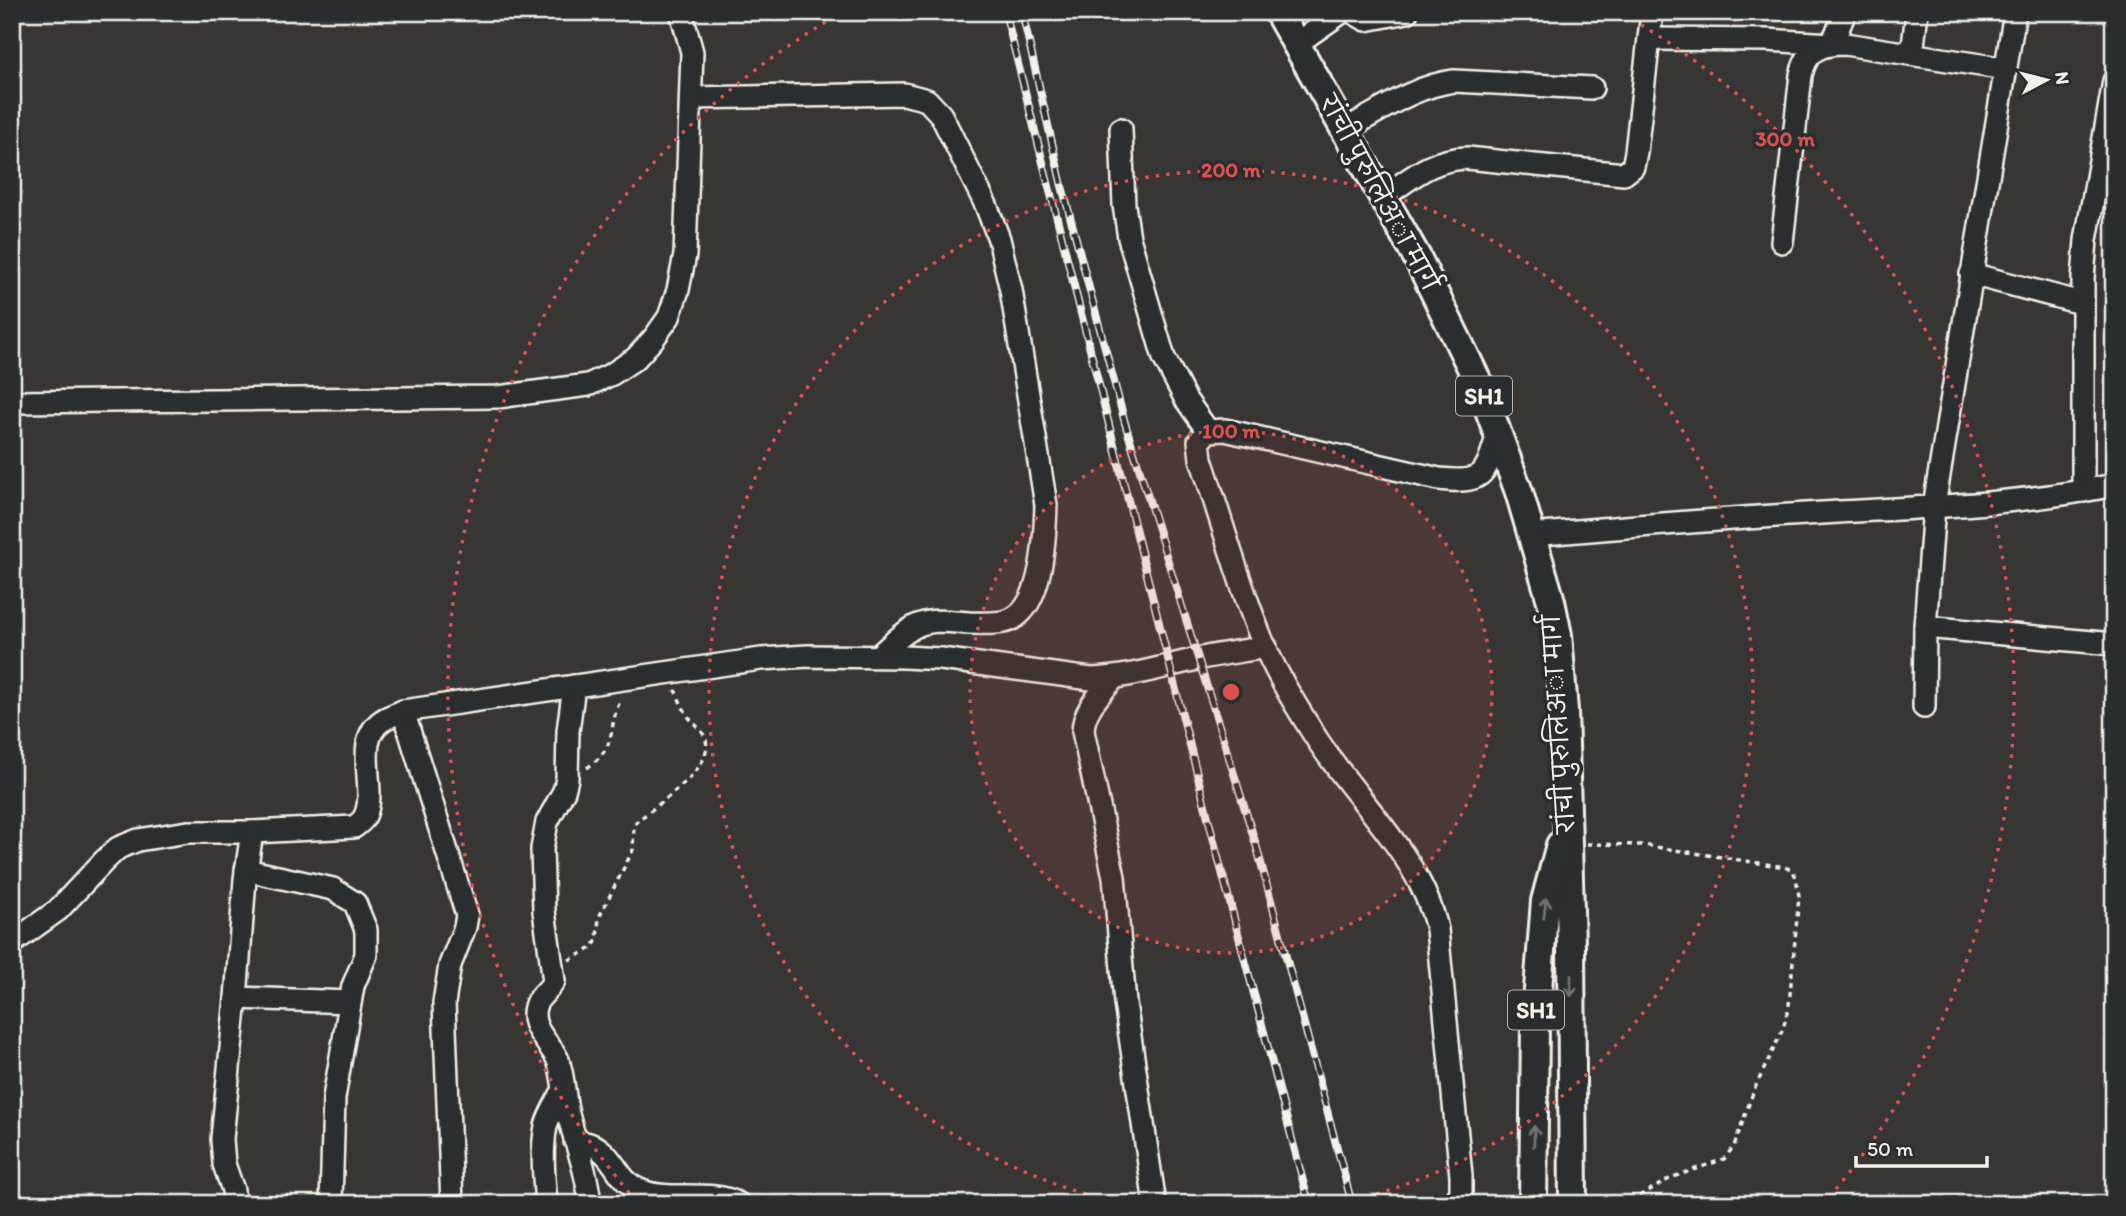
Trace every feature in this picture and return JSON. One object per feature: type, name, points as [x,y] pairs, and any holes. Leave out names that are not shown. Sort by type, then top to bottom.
[{"type":"main road","name":"रांची पुरुलिअा मार्ग","points":[[1278,12],[1418,259],[1481,388],[1498,433],[1551,601],[1558,635],[1564,710],[1571,945],[1573,1204]]},
{"type":"main road","name":"SH1","points":[[1533,1204],[1535,1027],[1545,901],[1567,832]]},
{"type":"street","points":[[12,402],[499,397],[588,385],[612,374],[636,358],[669,317],[685,256],[692,52],[681,12]]},
{"type":"street","points":[[1296,44],[1342,12]]},
{"type":"street","points":[[1352,12],[1366,20],[1407,12]]},
{"type":"street","points":[[1383,197],[1447,158],[1624,174],[1633,167],[1652,12]]},
{"type":"street","points":[[1782,242],[1801,75],[1805,61],[1813,51],[1832,44],[1845,12]]},
{"type":"street","points":[[1913,54],[1917,12]]},
{"type":"street","points":[[1924,707],[1925,627],[1934,506],[2015,12]]},
{"type":"street","points":[[1650,39],[1766,40],[1832,44],[2006,69]]},
{"type":"street","points":[[1345,130],[1434,83],[1454,81],[1592,88]]},
{"type":"street","points":[[2083,491],[2081,303],[2086,240],[2107,163],[2114,81]]},
{"type":"street","points":[[691,98],[904,94],[927,100],[941,115],[986,205],[999,239],[1011,290],[1046,505],[1045,540],[1037,580],[1028,604],[1012,620],[984,623],[936,621],[918,625],[878,656]]},
{"type":"street","points":[[1121,129],[1124,205],[1129,237],[1164,358],[1186,400],[1208,431]]},
{"type":"street","points":[[1971,274],[2081,303]]},
{"type":"street","points":[[1453,1204],[1461,1193],[1461,1175],[1433,909],[1407,863],[1314,735],[1258,632],[1201,459],[1199,441],[1208,431],[1225,430],[1462,482],[1479,477],[1486,468],[1498,433]]},
{"type":"street","points":[[1531,535],[1698,520],[1998,503],[2053,497],[2114,485]]},
{"type":"street","points":[[1925,627],[2114,644]]},
{"type":"street","points":[[12,943],[58,910],[104,860],[118,849],[138,841],[165,834],[354,827],[364,818],[368,806],[368,749],[371,733],[381,721],[403,711],[761,659],[878,656],[941,659],[1091,678],[1114,678],[1266,647]]},
{"type":"street","points":[[1114,678],[1088,708],[1083,719],[1083,731],[1114,877],[1125,1003],[1154,1204]]},
{"type":"street","points":[[575,686],[568,731],[567,779],[547,822],[542,849],[544,911],[554,981],[537,1002],[534,1013],[542,1039],[557,1059],[575,1142],[587,1176],[590,1204]]},
{"type":"street","points":[[403,711],[467,915],[450,965],[444,1003],[452,1204]]},
{"type":"street","points":[[234,1204],[233,1190],[224,1164],[222,1139],[246,870],[252,832]]},
{"type":"street","points":[[246,870],[333,889],[355,903],[366,930],[366,955],[358,970],[350,1002],[334,1098],[331,1204]]},
{"type":"street","points":[[236,998],[350,1002]]},
{"type":"street","points":[[545,1204],[543,1175],[547,1124],[563,1091]]},
{"type":"street","points":[[575,1142],[590,1143],[601,1148],[633,1187],[666,1200],[721,1199],[733,1200],[739,1204]]},
{"type":"path","points":[[553,968],[592,948],[597,940],[599,917],[632,850],[634,824],[681,788],[691,777],[705,752],[707,742],[703,732],[687,714],[664,673]]},
{"type":"path","points":[[567,779],[601,758],[611,738],[618,705],[635,677]]},
{"type":"path","points":[[1567,832],[1785,866],[1793,871],[1796,877],[1799,896],[1783,1029],[1754,1090],[1734,1146],[1724,1159],[1705,1168],[1673,1177],[1625,1204]]},
{"type":"railway","points":[[1005,12],[1217,853],[1309,1204]]},
{"type":"railway","points":[[1022,12],[1062,186],[1125,423],[1257,848],[1352,1204]]}]
